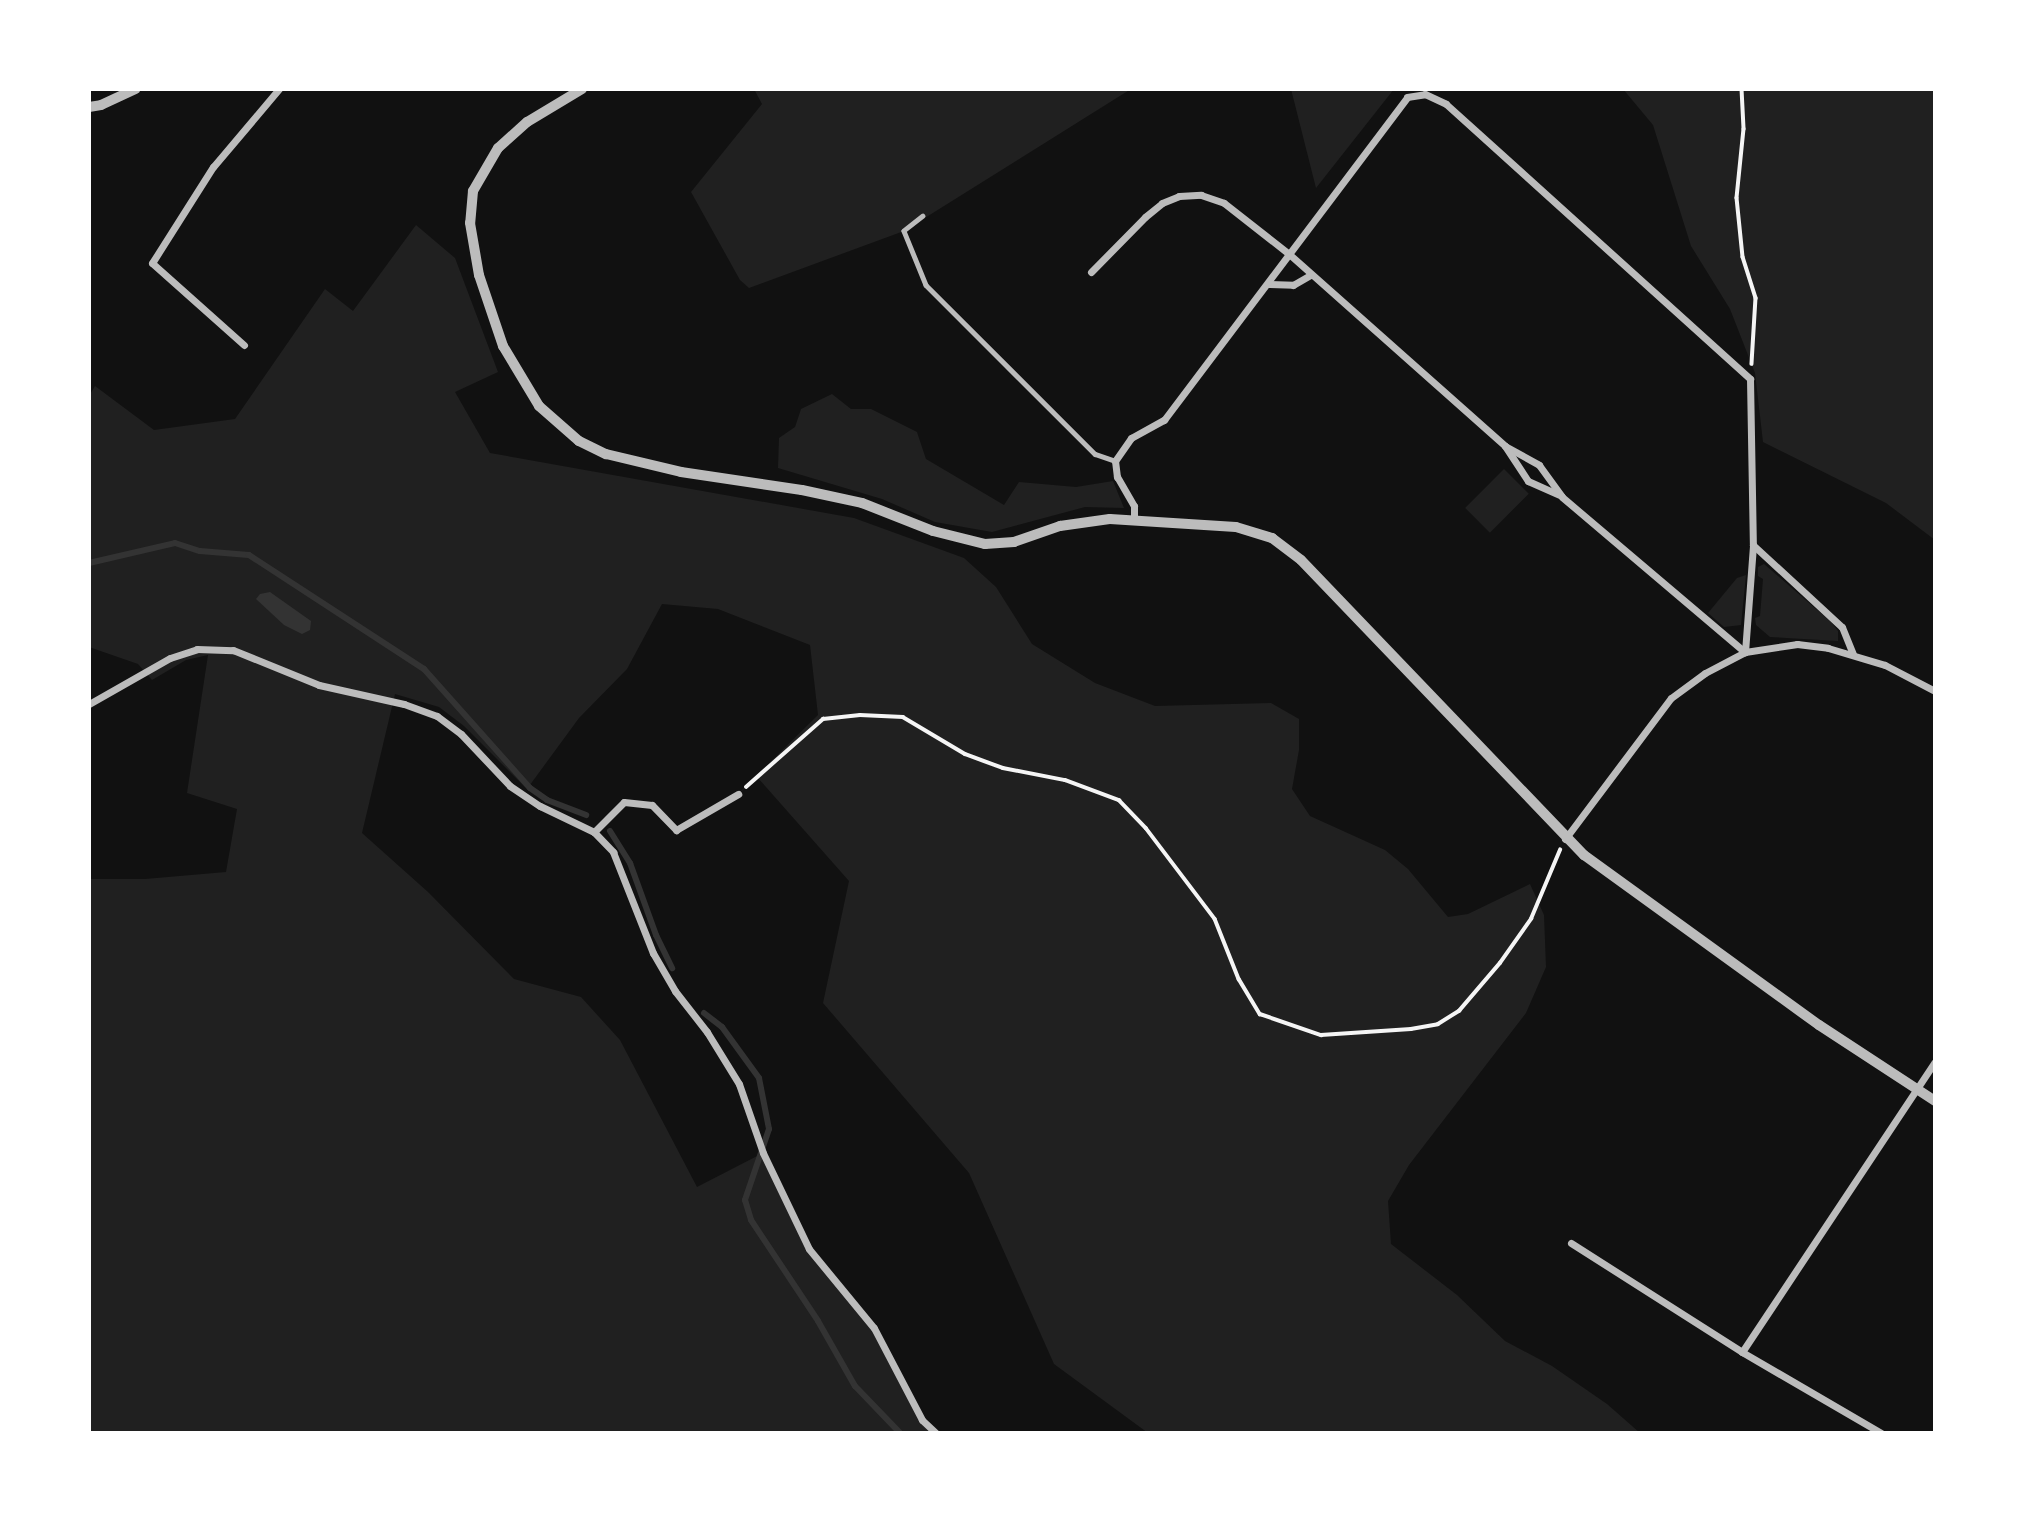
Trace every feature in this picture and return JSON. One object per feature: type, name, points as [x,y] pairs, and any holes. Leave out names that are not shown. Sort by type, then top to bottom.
[{"type":"street","points":[[89,107],[101,105],[136,89]]},
{"type":"street","points":[[244,345],[152,263],[213,167],[279,89]]},
{"type":"street","points":[[582,89],[511,135],[489,161],[474,191],[470,223],[473,251],[489,307],[519,377],[539,405],[569,433],[607,454],[711,478],[802,490],[862,503],[933,531],[985,544],[1014,542],[1085,520],[1134,520],[1236,527],[1259,533],[1284,547],[1566,839],[1819,1025],[1935,1101]]},
{"type":"street","points":[[1134,520],[1134,506],[1116,477],[1115,461],[1131,438],[1164,420],[1407,97],[1425,94],[1446,104],[1750,379],[1753,545],[1745,652]]},
{"type":"street","points":[[1091,272],[1144,217],[1179,196],[1201,195],[1224,203],[1289,254],[1505,446],[1539,465],[1562,497],[1745,652]]},
{"type":"street","points":[[1268,284],[1293,285],[1310,275]]},
{"type":"street","points":[[1505,446],[1528,481],[1562,497]]},
{"type":"street","points":[[1753,545],[1842,627],[1853,654]]},
{"type":"street","points":[[1566,839],[1671,698],[1705,673],[1745,652],[1797,644],[1853,654],[1885,665],[1935,691]]},
{"type":"street","points":[[89,704],[170,658],[197,649],[233,650],[319,685],[404,704],[436,716],[461,734],[510,786],[540,806],[594,832],[613,852],[653,953],[739,1084],[766,1159],[810,1249],[874,1328],[922,1420],[936,1433]]},
{"type":"street","points":[[594,832],[624,802],[652,805],[676,831],[738,794]]},
{"type":"street","points":[[1742,1352],[1935,1062]]},
{"type":"street","points":[[1571,1243],[1742,1352],[1881,1433]]},
{"type":"lane","points":[[923,216],[904,231],[926,285],[1095,454],[1115,461]]},
{"type":"path","points":[[1742,89],[1744,129],[1737,198],[1743,257],[1756,298],[1750,379]]},
{"type":"path","points":[[738,794],[823,719],[860,715],[903,717],[965,754],[1003,768],[1065,780],[1119,800],[1146,828],[1215,919],[1239,979],[1261,1014],[1321,1035],[1402,1031],[1438,1024],[1459,1011],[1500,963],[1531,919],[1566,839]]},
{"type":"shaded area","points":[[754,89],[1131,89],[904,231],[749,288],[740,280],[691,192],[762,104]]},
{"type":"shaded area","points":[[1291,89],[1394,89],[1316,188]]},
{"type":"shaded area","points":[[1623,89],[1935,89],[1935,540],[1886,503],[1763,442],[1755,373],[1730,309],[1691,246],[1653,125]]},
{"type":"shaded area","points":[[416,225],[455,258],[498,372],[455,392],[490,453],[854,518],[964,558],[996,587],[1032,644],[1095,683],[1155,706],[1271,703],[1299,719],[1299,750],[1292,789],[1310,816],[1385,850],[1408,869],[1448,917],[1468,914],[1530,884],[1544,915],[1546,967],[1526,1013],[1409,1165],[1388,1201],[1391,1244],[1457,1295],[1505,1341],[1552,1366],[1607,1404],[1640,1433],[1148,1433],[1054,1364],[969,1173],[823,1003],[849,881],[758,778],[738,794],[818,715],[810,645],[718,609],[662,604],[627,669],[579,718],[527,789],[464,726],[439,707],[395,694],[362,833],[428,892],[514,979],[581,997],[620,1040],[697,1187],[763,1153],[810,1249],[874,1328],[922,1420],[936,1433],[89,1433],[89,879],[145,879],[226,872],[237,809],[187,793],[208,655],[186,660],[152,680],[138,664],[89,647],[89,396],[95,386],[154,430],[235,419],[325,289],[353,311]]},
{"type":"shaded area","points":[[832,394],[851,409],[871,409],[917,432],[926,459],[1004,505],[1019,482],[1076,487],[1113,481],[1124,508],[1085,507],[992,532],[935,522],[882,499],[778,468],[779,438],[795,427],[801,409]]},
{"type":"shaded area","points":[[1504,469],[1529,494],[1490,533],[1465,508]]},
{"type":"shaded area","points":[[1764,564],[1831,622],[1838,631],[1838,641],[1770,637],[1756,625],[1755,618],[1760,616],[1763,579],[1758,576],[1758,567]]},
{"type":"shaded area","points":[[1746,575],[1741,625],[1724,627],[1708,613],[1737,578]]},
{"type":"shaded area","points":[[270,592],[311,621],[310,630],[302,634],[284,625],[256,599],[260,594]]},
{"type":"waterway","points":[[89,563],[175,543],[200,551],[249,555],[424,669],[530,788],[547,800],[586,815]]},
{"type":"waterway","points":[[610,831],[630,863],[656,935],[672,968]]},
{"type":"waterway","points":[[704,1013],[722,1027],[759,1078],[769,1129],[745,1200],[751,1220],[818,1321],[855,1386],[900,1433]]}]
